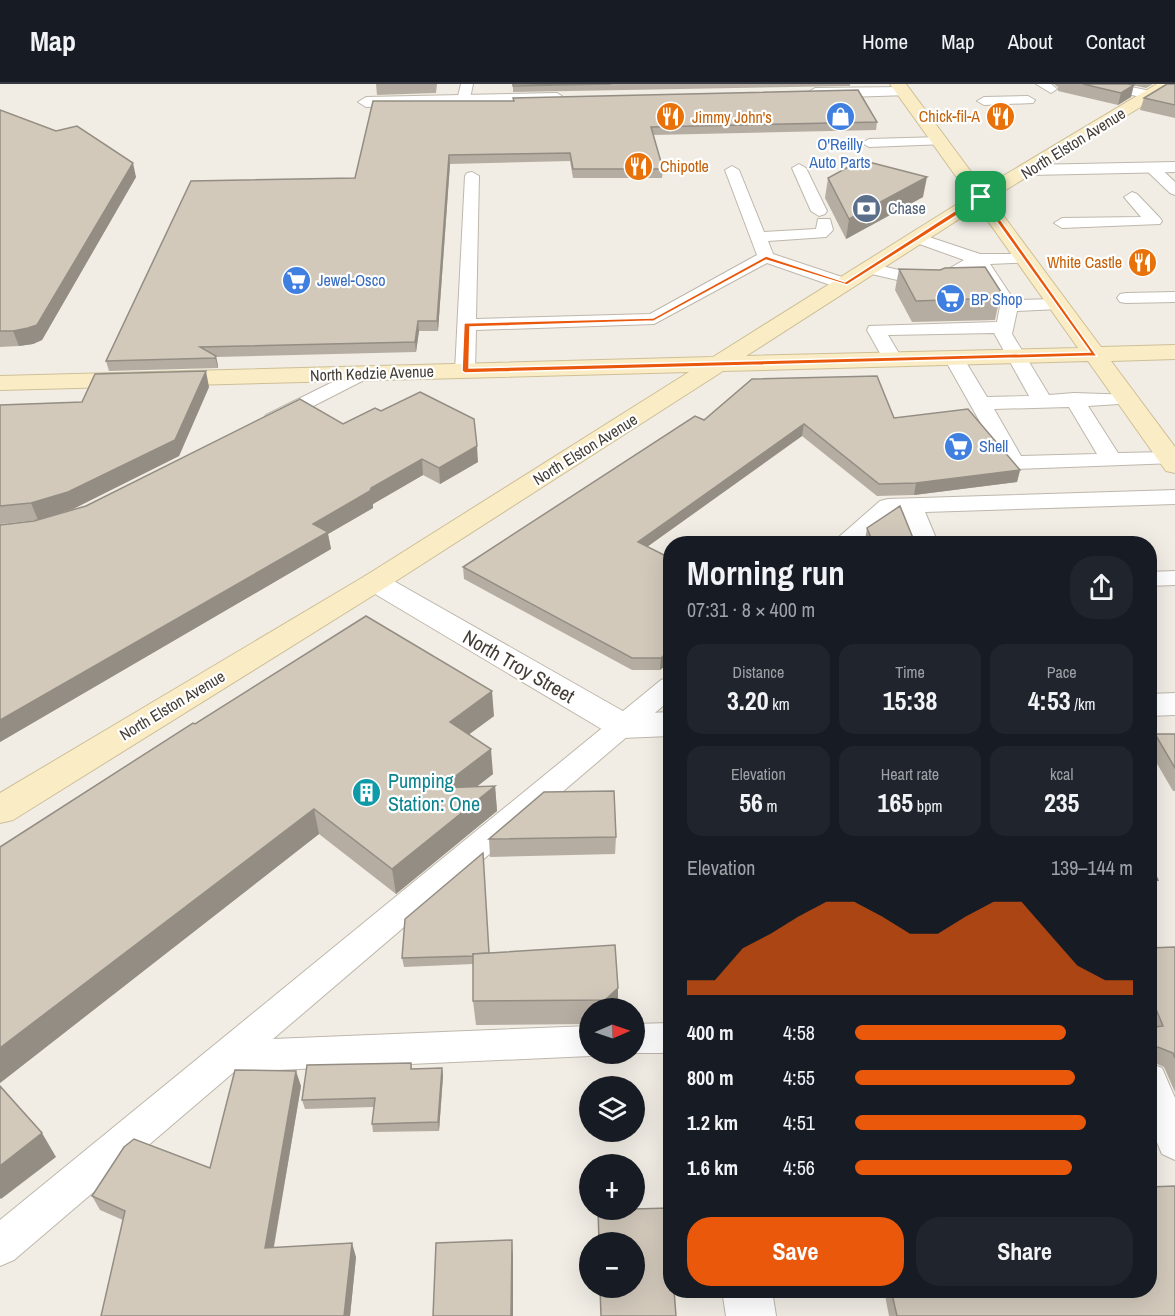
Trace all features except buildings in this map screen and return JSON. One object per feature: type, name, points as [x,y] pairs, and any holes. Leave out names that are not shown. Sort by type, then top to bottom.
[{"type":"main road","name":"North Elston Avenue","points":[[0,810],[375,582],[981,197],[1168,84]]},
{"type":"main road","points":[[901,88],[1172,461]]},
{"type":"main road","name":"North Kedzie Avenue","points":[[0,383],[1175,352]]},
{"type":"street","points":[[804,94],[901,88]]},
{"type":"street","points":[[366,102],[465,92],[578,98]]},
{"type":"street","points":[[1029,170],[1175,167]]},
{"type":"street","name":"North Troy Street","points":[[375,582],[622,726]]},
{"type":"street","points":[[1157,705],[1175,704]]},
{"type":"street","points":[[622,726],[663,729]]},
{"type":"street","points":[[748,1298],[751,1316]]},
{"type":"lane","points":[[984,101],[1028,100],[1012,84]]},
{"type":"lane","points":[[1099,84],[1150,95]]},
{"type":"lane","points":[[1108,102],[1130,108]]},
{"type":"lane","points":[[869,143],[941,141]]},
{"type":"lane","points":[[758,237],[820,234],[825,230],[799,168]]},
{"type":"lane","points":[[1152,168],[1175,190]]},
{"type":"lane","points":[[732,170],[766,257]]},
{"type":"lane","points":[[465,371],[472,176]]},
{"type":"lane","points":[[1062,223],[1154,221],[1132,197]]},
{"type":"lane","points":[[917,238],[978,259],[1025,258]]},
{"type":"lane","points":[[466,325],[654,320],[766,257],[845,284]]},
{"type":"lane","points":[[869,268],[936,284],[978,259]]},
{"type":"lane","points":[[978,259],[1009,306],[1003,334],[1042,400]]},
{"type":"lane","points":[[1126,298],[1175,297]]},
{"type":"lane","points":[[1009,306],[1059,304]]},
{"type":"lane","points":[[893,360],[876,330],[1005,327]]},
{"type":"lane","points":[[954,358],[1014,464],[1112,460],[1172,461]]},
{"type":"lane","points":[[257,427],[363,373]]},
{"type":"lane","points":[[1074,399],[1112,460]]},
{"type":"lane","points":[[981,403],[1127,399]]},
{"type":"lane","points":[[852,536],[888,506],[1175,497]]},
{"type":"lane","points":[[911,506],[923,536]]},
{"type":"lane","points":[[1157,579],[1175,578]]},
{"type":"lane","points":[[0,1246],[663,692]]},
{"type":"lane","points":[[645,1039],[663,1038]]},
{"type":"lane","points":[[225,1057],[579,1041]]},
{"type":"lane","points":[[1157,1098],[1175,1142]]},
{"type":"place","name":"O'Reilly Auto Parts","points":[[840,116]]},
{"type":"place","name":"Chick-fil-A","points":[[1001,116]]},
{"type":"place","name":"Jimmy John's","points":[[671,117]]},
{"type":"place","name":"Chipotle","points":[[639,166]]},
{"type":"place","name":"Chase","points":[[867,208]]},
{"type":"place","name":"White Castle","points":[[1143,262]]},
{"type":"place","name":"Jewel-Osco","points":[[296,280]]},
{"type":"place","name":"BP Shop","points":[[950,299]]},
{"type":"place","name":"Shell","points":[[958,446]]},
{"type":"place","name":"Pumping Station: One","points":[[367,792]]},
{"type":"route","points":[[981,197],[1095,354],[465,371],[466,325],[654,320],[766,257],[845,284],[981,197]]}]
